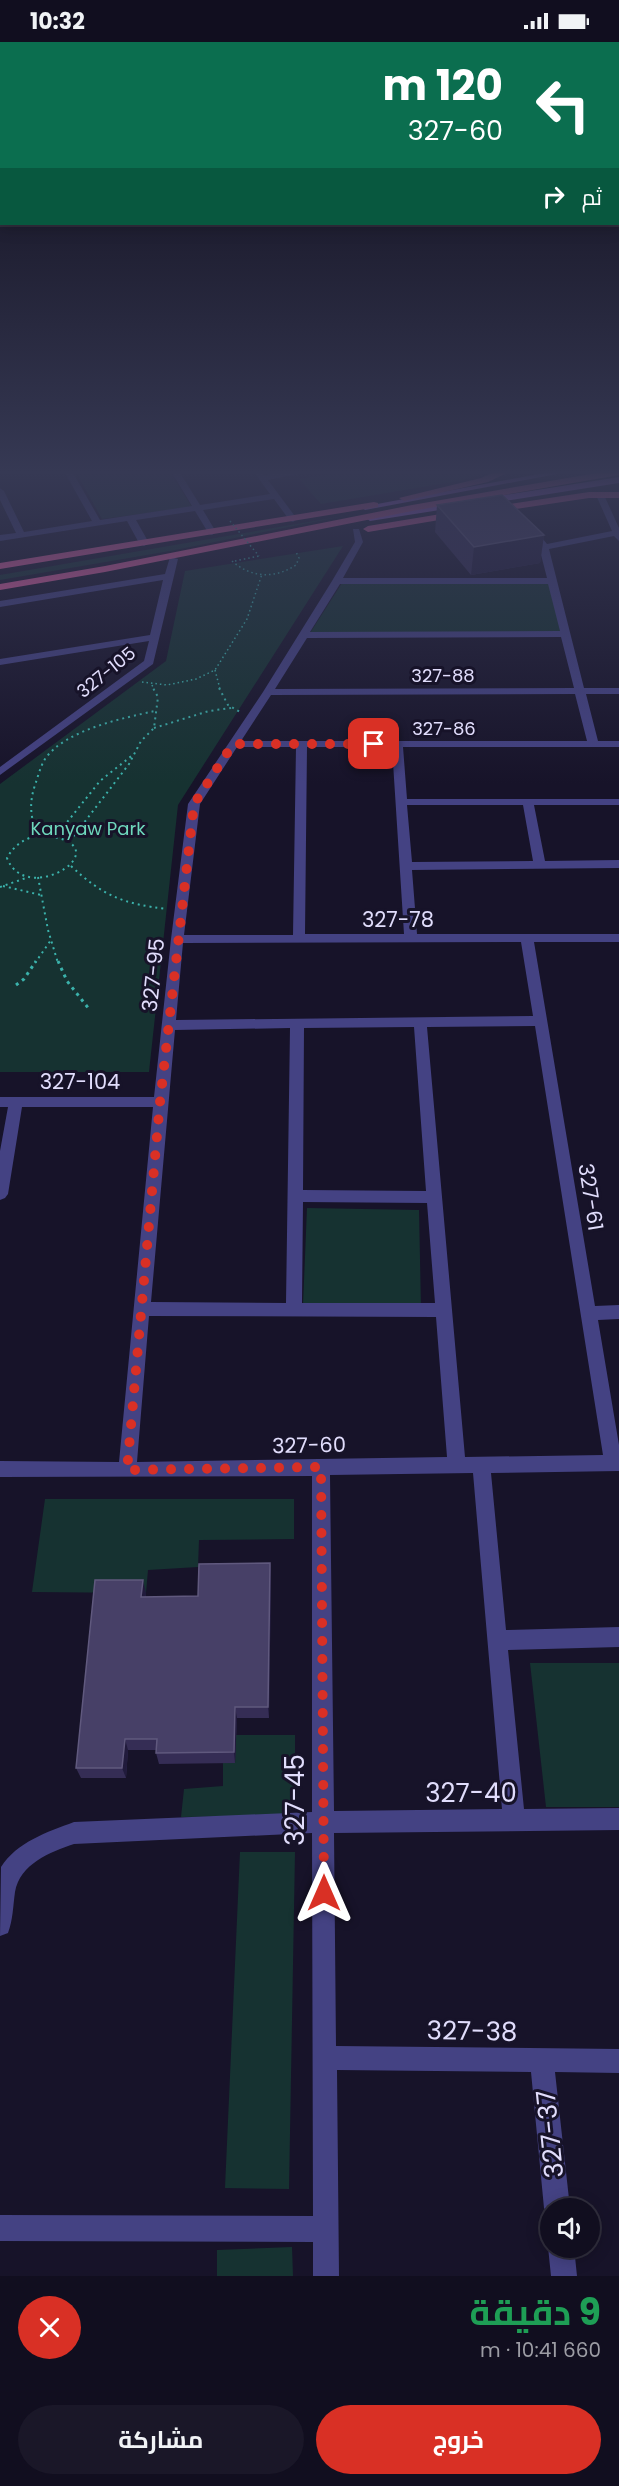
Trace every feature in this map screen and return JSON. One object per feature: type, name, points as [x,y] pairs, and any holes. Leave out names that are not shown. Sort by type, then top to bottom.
[{"type":"highway","points":[[0,587],[69,575]]},
{"type":"street","name":"327-95","points":[[127,1470],[160,1102],[194,804],[268,692],[340,575]]},
{"type":"street","points":[[551,575],[593,744]]},
{"type":"street","points":[[0,604],[170,576]]},
{"type":"street","name":"327-105","points":[[0,772],[149,662],[170,576]]},
{"type":"street","points":[[337,581],[552,581]]},
{"type":"street","points":[[303,635],[565,634]]},
{"type":"street","points":[[0,662],[155,637]]},
{"type":"street","name":"327-88","points":[[268,692],[619,691]]},
{"type":"street","name":"327-86","points":[[233,744],[619,744]]},
{"type":"street","points":[[299,939],[302,744]]},
{"type":"street","points":[[397,744],[411,938]]},
{"type":"street","points":[[402,802],[619,802]]},
{"type":"street","points":[[528,802],[540,865]]},
{"type":"street","points":[[406,866],[619,864]]},
{"type":"street","name":"327-61","points":[[527,938],[588,1313],[616,1463]]},
{"type":"street","name":"327-78","points":[[177,939],[619,938]]},
{"type":"street","points":[[169,1025],[540,1021]]},
{"type":"street","points":[[420,1022],[457,1465]]},
{"type":"street","points":[[294,1309],[297,1023]]},
{"type":"street","name":"327-104","points":[[0,1102],[160,1102]]},
{"type":"street","points":[[0,1194],[16,1102]]},
{"type":"street","points":[[295,1196],[435,1197]]},
{"type":"street","points":[[142,1309],[444,1310]]},
{"type":"street","points":[[588,1313],[619,1312]]},
{"type":"street","name":"327-60","points":[[0,1468],[127,1470],[616,1463]]},
{"type":"street","points":[[481,1465],[514,1820]]},
{"type":"street","name":"327-45","points":[[321,1467],[326,2276]]},
{"type":"street","points":[[497,1640],[619,1637]]},
{"type":"street","name":"327-40","points":[[0,1925],[8,1875],[23,1858],[51,1842],[74,1833],[323,1821],[619,1819]]},
{"type":"street","name":"327-38","points":[[325,2058],[619,2061]]},
{"type":"street","name":"327-37","points":[[542,2060],[556,2198]]},
{"type":"street","points":[[0,2228],[326,2229]]},
{"type":"street","points":[[562,2258],[564,2276]]},
{"type":"path","points":[[130,678],[152,685],[167,685],[196,679],[215,670],[247,619],[262,575]]},
{"type":"path","points":[[215,670],[221,694],[231,708]]},
{"type":"path","points":[[152,685],[158,697],[154,728]]},
{"type":"path","points":[[70,841],[136,753],[141,741],[154,728],[209,711],[231,708],[252,715]]},
{"type":"path","points":[[38,835],[29,817],[33,788],[47,757],[81,733],[155,711]]},
{"type":"path","points":[[56,836],[96,783],[116,765],[136,753]]},
{"type":"path","points":[[38,835],[56,836],[70,841],[77,851],[77,858],[62,872],[38,878],[15,872],[9,865],[7,858],[12,847],[20,841],[38,835]]},
{"type":"path","points":[[0,859],[7,858]]},
{"type":"path","points":[[71,866],[98,891],[122,902],[181,910]]},
{"type":"path","points":[[1,887],[30,876]]},
{"type":"path","points":[[38,878],[51,940],[60,966],[79,1001],[88,1009]]},
{"type":"path","points":[[1,887],[41,895]]},
{"type":"path","points":[[16,985],[24,979],[51,940]]},
{"type":"green space","points":[[0,575],[28,575],[0,580]]},
{"type":"green space","name":"Kanyaw Park","points":[[184,575],[324,575],[178,805],[149,1072],[0,1072],[0,784],[166,661]]},
{"type":"green space","points":[[549,582],[561,632],[310,633],[342,583]]},
{"type":"green space","points":[[307,1208],[419,1210],[421,1308],[303,1305]]},
{"type":"green space","points":[[45,1499],[294,1499],[294,1539],[199,1540],[198,1567],[148,1570],[146,1593],[32,1592]]},
{"type":"green space","points":[[530,1663],[619,1663],[619,1807],[546,1807]]},
{"type":"green space","points":[[236,1735],[295,1735],[295,1805],[284,1816],[181,1817],[184,1789],[223,1786],[223,1763],[235,1763]]},
{"type":"green space","points":[[240,1852],[295,1852],[289,2189],[225,2188]]},
{"type":"green space","points":[[292,2247],[293,2276],[217,2276],[217,2250]]},
{"type":"building","points":[[270,1563],[268,1707],[235,1707],[234,1752],[156,1753],[157,1739],[125,1739],[122,1768],[76,1768],[95,1580],[143,1580],[141,1597],[198,1596],[199,1564]]},
{"type":"route","points":[[324,1893],[321,1467],[127,1470],[160,1102],[194,804],[233,744],[374,744]]}]
